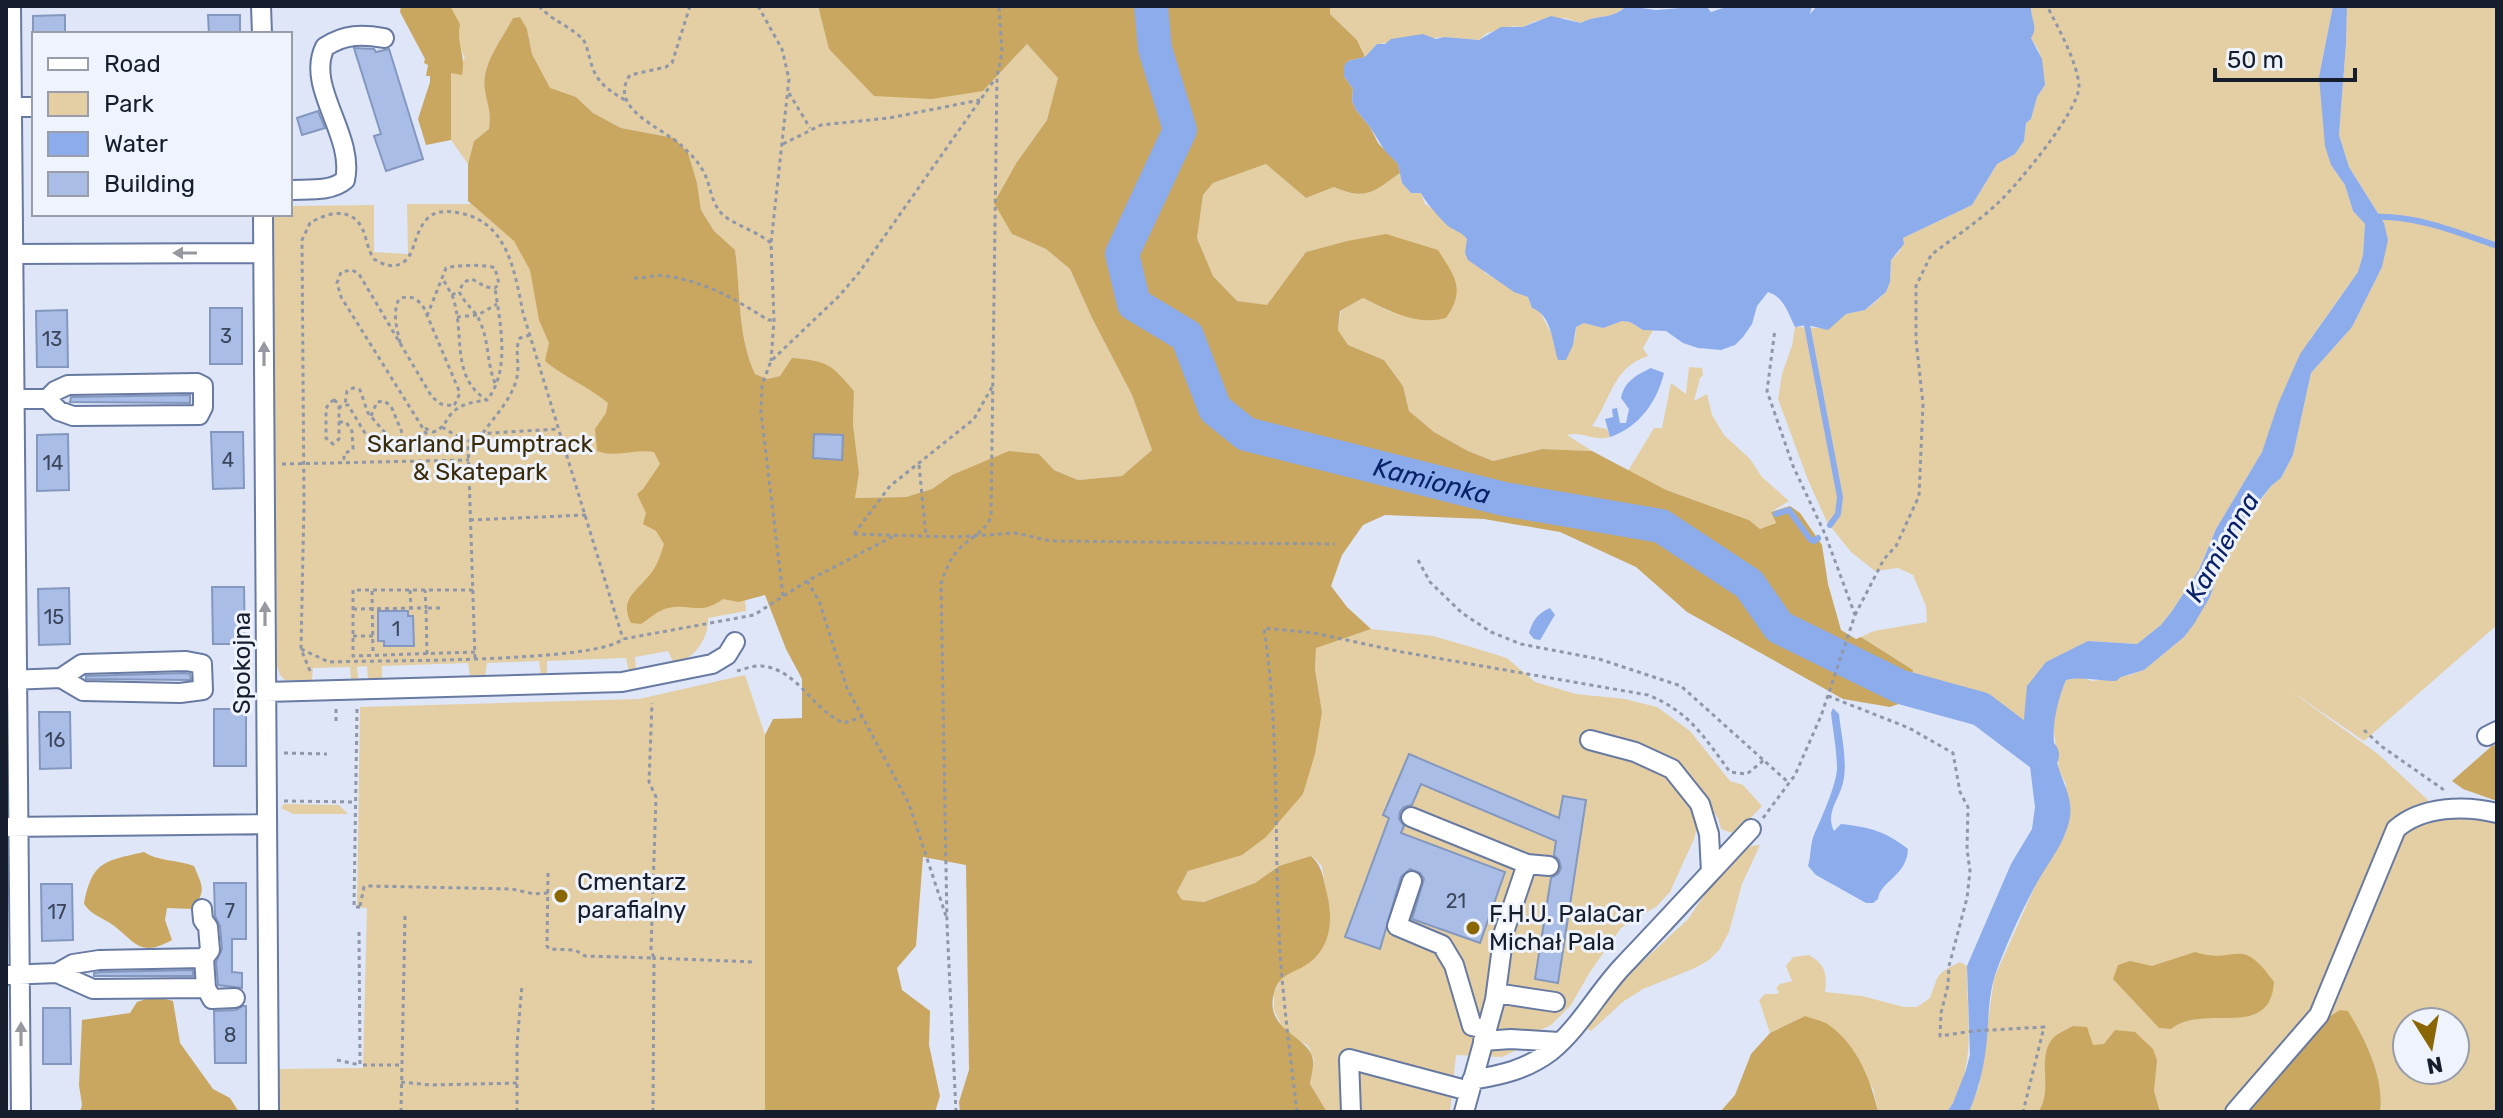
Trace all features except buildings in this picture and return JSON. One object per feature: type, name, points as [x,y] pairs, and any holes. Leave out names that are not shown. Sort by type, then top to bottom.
[{"type":"street","points":[[11,6],[15,399],[13,975],[21,1112]]},
{"type":"street","points":[[261,6],[262,32]]},
{"type":"street","points":[[292,190],[338,186],[345,180],[347,158],[319,69],[325,47],[348,36],[366,34],[384,38]]},
{"type":"street","points":[[13,107],[32,107]]},
{"type":"street","name":"Spokojna","points":[[263,216],[269,1112]]},
{"type":"street","points":[[14,254],[263,253]]},
{"type":"street","points":[[15,399],[47,399],[68,385],[197,383],[203,386],[203,407],[199,415],[73,416],[59,411],[47,399]]},
{"type":"street","points":[[266,692],[622,682],[712,664],[727,655],[735,642]]},
{"type":"street","points":[[12,680],[61,678],[82,664],[186,661],[202,664],[203,690],[180,693],[83,691],[61,678]]},
{"type":"street","points":[[1590,740],[1635,752],[1672,769],[1700,804],[1709,834],[1711,872]]},
{"type":"street","points":[[2235,1112],[2319,1015],[2396,829],[2444,801],[2497,813]]},
{"type":"street","points":[[1411,817],[1527,864],[1549,866]]},
{"type":"street","points":[[12,827],[267,824]]},
{"type":"street","points":[[1351,1112],[1349,1059],[1470,1085],[1517,1072],[1551,1051],[1575,1027],[1621,968],[1756,824]]},
{"type":"street","points":[[1464,1112],[1496,993],[1504,932],[1527,864]]},
{"type":"street","points":[[1412,881],[1397,926],[1442,945],[1454,965],[1472,1026],[1484,1035],[1559,1042]]},
{"type":"street","points":[[202,909],[203,920],[208,927],[210,950],[204,958],[206,988],[212,999],[235,998]]},
{"type":"street","points":[[57,973],[73,964],[99,960],[204,958]]},
{"type":"street","points":[[13,975],[57,973],[93,989],[206,988]]},
{"type":"street","points":[[1496,993],[1555,1002]]},
{"type":"path","points":[[539,6],[585,43],[597,79],[604,87],[625,100],[639,115],[693,156],[703,169],[711,195],[727,218],[771,243]]},
{"type":"path","points":[[625,100],[623,90],[630,75],[672,63],[690,6]]},
{"type":"path","points":[[758,6],[782,49],[789,79],[771,243],[774,320],[771,361],[762,385],[762,438],[783,596]]},
{"type":"path","points":[[956,1112],[947,924],[941,584],[946,568],[959,549],[986,526],[991,517],[997,76],[1002,53],[999,6]]},
{"type":"path","points":[[1756,824],[1789,783],[1821,716],[1855,615],[1884,559],[1896,546],[1919,496],[1923,404],[1916,340],[1916,286],[1931,255],[1999,202],[2075,102],[2079,87],[2047,6]]},
{"type":"path","points":[[771,361],[858,274],[997,76]]},
{"type":"path","points":[[789,93],[811,129]]},
{"type":"path","points":[[781,145],[821,125],[926,112],[980,100]]},
{"type":"path","points":[[310,679],[310,670],[301,649],[304,464],[302,240],[305,229],[317,219],[336,213],[355,218],[361,225],[374,259],[389,266],[401,264],[408,258],[421,225],[437,213],[476,217],[493,231],[509,256],[530,335],[623,639]]},
{"type":"path","points":[[423,427],[433,432],[462,406],[487,400],[493,393],[502,355],[495,288],[499,284],[498,275],[489,265],[446,268],[427,316]]},
{"type":"path","points":[[400,343],[395,315],[399,299],[405,296],[416,299],[427,316],[460,393],[454,406],[441,404],[432,397],[359,274],[352,270],[341,272],[337,283],[341,297],[429,438]]},
{"type":"path","points":[[634,278],[661,275],[697,282],[726,293],[768,320],[774,320]]},
{"type":"path","points":[[443,279],[452,295],[457,317],[463,371],[475,392],[487,400]]},
{"type":"path","points":[[452,295],[459,291],[464,282],[472,279],[495,288]]},
{"type":"path","points":[[459,291],[462,299],[478,315],[495,383]]},
{"type":"path","points":[[457,317],[478,315],[497,304]]},
{"type":"path","points":[[1775,329],[1767,391],[1793,466],[1825,534],[1855,615]]},
{"type":"path","points":[[483,433],[512,391],[518,371],[517,345],[520,338],[530,335]]},
{"type":"path","points":[[993,385],[974,419],[890,486],[854,534],[975,536],[1015,533],[1051,541],[1335,544]]},
{"type":"path","points":[[339,409],[345,404],[347,391],[357,388],[371,417],[384,430],[387,438]]},
{"type":"path","points":[[337,401],[339,409],[339,439],[337,443],[330,444],[326,438],[327,405],[337,401]]},
{"type":"path","points":[[371,417],[377,402],[384,401],[391,406],[403,435],[397,441],[387,438]]},
{"type":"path","points":[[345,404],[375,445],[382,444],[387,438]]},
{"type":"path","points":[[339,422],[346,422],[353,438],[353,449],[344,454],[344,463]]},
{"type":"path","points":[[442,427],[468,443]]},
{"type":"path","points":[[353,438],[362,429]]},
{"type":"path","points":[[475,655],[468,443],[473,434],[559,429]]},
{"type":"path","points":[[278,464],[469,460]]},
{"type":"path","points":[[919,465],[926,536]]},
{"type":"path","points":[[470,520],[586,515]]},
{"type":"path","points":[[473,590],[353,590],[353,656],[545,656],[609,646],[623,639],[754,615],[807,581],[896,535]]},
{"type":"path","points":[[1418,560],[1430,582],[1462,613],[1491,632],[1521,644],[1599,659],[1681,686],[1789,783]]},
{"type":"path","points":[[807,581],[819,601],[847,688],[909,804],[942,900],[947,924]]},
{"type":"path","points":[[372,590],[373,655]]},
{"type":"path","points":[[410,590],[411,609]]},
{"type":"path","points":[[425,590],[427,654]]},
{"type":"path","points":[[353,609],[442,608]]},
{"type":"path","points":[[1297,1112],[1284,1007],[1278,915],[1272,685],[1264,628],[1314,633],[1402,652],[1648,695],[1671,704],[1694,725],[1730,772],[1747,774],[1764,760]]},
{"type":"path","points":[[353,636],[373,636]]},
{"type":"path","points":[[301,649],[329,662],[475,655]]},
{"type":"path","points":[[733,672],[762,666],[797,682],[829,717],[844,723],[862,717]]},
{"type":"path","points":[[1828,696],[1909,728],[1953,753],[1960,792],[1968,807],[1970,871],[1967,898],[1949,966],[1940,1036],[2044,1027],[2023,1112]]},
{"type":"path","points":[[360,702],[357,709],[354,907],[360,907],[364,887],[369,886],[512,889],[534,894],[548,893]]},
{"type":"path","points":[[332,703],[336,709],[336,721]]},
{"type":"path","points":[[652,703],[649,782],[656,797],[651,950],[654,958],[653,1112]]},
{"type":"path","points":[[2364,730],[2444,801]]},
{"type":"path","points":[[280,753],[327,754]]},
{"type":"path","points":[[281,792],[284,801],[356,802]]},
{"type":"path","points":[[548,873],[549,949],[575,950],[585,956],[754,962]]},
{"type":"path","points":[[401,1112],[405,916]]},
{"type":"path","points":[[359,932],[360,1065]]},
{"type":"path","points":[[517,1112],[517,1044],[522,985]]},
{"type":"path","points":[[337,1060],[360,1065],[401,1065]]},
{"type":"path","points":[[401,1082],[431,1085],[518,1083]]},
{"type":"green space","points":[[450,6],[818,6],[819,13],[983,91],[1027,44],[1059,78],[1047,120],[1017,162],[1012,234],[1046,249],[1070,269],[1132,395],[1152,450],[1122,476],[1078,480],[1054,470],[1039,454],[952,475],[932,489],[906,497],[854,498],[859,473],[853,424],[854,390],[780,376],[767,379],[755,374],[742,329],[735,251],[714,231],[701,210],[697,183],[674,138],[621,128],[593,113],[576,97],[550,89],[532,54],[527,29],[513,18],[486,72],[484,82],[489,129],[474,141],[468,164],[451,140],[451,72],[465,58],[457,42]]},
{"type":"green space","points":[[1330,6],[1626,6],[1616,13],[1581,23],[1565,18],[1535,21],[1523,27],[1513,26],[1487,33],[1479,40],[1444,37],[1377,44],[1365,57],[1357,40],[1330,14]]},
{"type":"green space","points":[[2031,6],[2333,6],[2319,77],[2331,165],[2345,185],[2353,211],[2365,224],[2363,255],[2358,272],[2311,338],[2262,452],[2216,529],[2199,570],[2172,611],[2161,625],[2137,644],[2088,641],[2024,718],[2025,732],[1944,689],[1917,685],[1913,670],[1861,637],[1874,631],[1927,622],[1926,606],[1913,575],[1898,568],[1875,571],[1851,552],[1827,522],[1778,399],[1795,327],[1819,328],[1872,305],[1886,292],[1890,282],[1891,260],[1900,251],[1903,238],[1972,205],[1997,164],[2015,154],[2024,141],[2026,123],[2031,119],[2037,97],[2045,85],[2039,51],[2031,38]]},
{"type":"green space","points":[[2347,6],[2497,6],[2497,625],[2364,741],[2285,687],[2378,754],[2428,800],[2425,810],[2411,814],[2317,1012],[2227,1112],[1969,1112],[1979,1086],[1994,978],[2037,882],[2066,832],[2066,784],[2059,770],[2054,711],[2066,680],[2081,677],[2092,681],[2144,670],[2184,637],[2210,597],[2229,544],[2271,486],[2281,478],[2293,455],[2311,373],[2352,327],[2382,267],[2384,223],[2349,167],[2339,135]]},
{"type":"green space","points":[[1266,164],[1306,198],[1334,187],[1362,194],[1400,173],[1402,183],[1411,193],[1421,193],[1425,204],[1467,239],[1485,273],[1528,297],[1532,308],[1539,310],[1552,335],[1555,350],[1575,338],[1576,327],[1584,323],[1603,328],[1622,321],[1643,330],[1653,330],[1643,348],[1648,356],[1636,361],[1620,376],[1592,426],[1607,429],[1610,437],[1567,435],[1592,451],[1542,449],[1493,461],[1434,432],[1409,411],[1403,386],[1384,360],[1348,345],[1338,330],[1341,311],[1363,298],[1391,312],[1347,241],[1306,252],[1267,306],[1237,301],[1213,276],[1197,238],[1203,195],[1213,183]]},
{"type":"green space","name":"Skarland Pumptrack & Skatepark","points":[[594,193],[745,599],[746,611],[708,618],[703,640],[688,658],[674,664],[668,651],[635,657],[636,670],[629,672],[626,658],[547,661],[547,673],[543,675],[539,661],[487,663],[485,677],[470,676],[468,663],[382,666],[382,678],[379,680],[368,679],[367,666],[357,667],[358,678],[355,681],[351,678],[350,667],[313,668],[312,680],[285,680],[277,666],[273,216],[292,216],[292,206],[374,205],[374,252],[408,254],[407,204],[481,204]]},
{"type":"green space","points":[[1689,367],[1702,368],[1703,375],[1694,401],[1707,394],[1712,415],[1724,435],[1789,501],[1771,512],[1776,523],[1760,529],[1749,520],[1660,488],[1628,471],[1654,428],[1662,428],[1671,383],[1686,394]]},
{"type":"green space","points":[[1371,629],[1433,636],[1507,658],[1535,682],[1576,694],[1625,699],[1657,707],[1690,731],[1730,781],[1743,785],[1762,806],[1732,833],[1721,829],[1711,809],[1700,818],[1670,892],[1657,906],[1621,928],[1571,1005],[1551,1025],[1536,1032],[1519,1049],[1502,1057],[1456,1055],[1450,1112],[1327,1112],[1310,1084],[1314,1060],[1308,1046],[1284,1030],[1274,1010],[1274,993],[1282,976],[1304,966],[1325,885],[1322,866],[1312,856],[1279,866],[1255,883],[1204,902],[1182,901],[1177,892],[1188,871],[1210,863],[1286,812],[1303,794],[1322,712],[1315,669],[1316,647]]},
{"type":"green space","name":"Cmentarz parafialny","points":[[745,675],[765,735],[765,1112],[275,1112],[278,1069],[363,1068],[367,908],[357,907],[360,707],[639,699]]},
{"type":"green space","points":[[284,804],[339,805],[348,814],[293,814],[281,808]]},
{"type":"green space","points":[[2432,817],[2497,818],[2497,1112],[2380,1112],[2377,1072],[2354,1022],[2347,1011],[2326,1019],[2405,830]]},
{"type":"green space","points":[[1760,845],[1742,884],[1729,932],[1720,949],[1695,968],[1643,989],[1624,1001],[1591,1031],[1585,1028],[1611,991],[1688,919],[1725,865],[1751,846]]},
{"type":"green space","points":[[1809,955],[1824,970],[1825,992],[1862,996],[1904,1007],[1917,1007],[1930,998],[1939,976],[1946,970],[1960,962],[1967,966],[1967,1059],[1957,1095],[1947,1112],[1878,1112],[1873,1088],[1805,1016],[1770,1033],[1759,1000],[1765,994],[1777,994],[1776,988],[1780,984],[1792,981],[1786,966],[1793,957]]},
{"type":"shaded area","points":[[401,6],[450,6],[460,24],[463,67],[462,75],[451,73],[451,140],[426,145],[418,119],[430,76],[426,76],[428,65],[424,63],[425,59],[400,12]]},
{"type":"shaded area","points":[[818,6],[1330,6],[1330,14],[1357,40],[1365,57],[1348,61],[1344,76],[1353,89],[1352,101],[1378,143],[1398,164],[1400,173],[1362,194],[1334,187],[1306,198],[1266,164],[1213,183],[1203,195],[1197,238],[1213,276],[1237,301],[1267,305],[1306,252],[1386,234],[1438,250],[1453,276],[1457,291],[1446,318],[1414,319],[1363,298],[1340,311],[1338,330],[1348,345],[1384,360],[1403,386],[1409,411],[1434,432],[1493,461],[1542,449],[1592,451],[1666,490],[1749,520],[1760,529],[1776,523],[1771,512],[1790,506],[1800,513],[1822,545],[1828,584],[1841,630],[1856,639],[1861,637],[1913,670],[1910,700],[1890,707],[1843,699],[1687,612],[1636,567],[1560,532],[1484,519],[1385,515],[1363,525],[1342,555],[1331,586],[1347,607],[1371,629],[1316,648],[1315,669],[1322,712],[1315,754],[1303,794],[1266,837],[1242,855],[1188,871],[1177,892],[1182,900],[1204,902],[1255,883],[1279,866],[1311,856],[1318,864],[1329,905],[1328,936],[1311,962],[1279,982],[1272,1004],[1280,1024],[1310,1051],[1313,1063],[1310,1084],[1327,1112],[960,1112],[959,1102],[969,1070],[966,865],[923,857],[916,946],[897,968],[902,990],[930,1011],[929,1045],[940,1096],[935,1112],[765,1112],[765,735],[773,719],[802,718],[802,679],[786,649],[765,595],[739,602],[723,599],[702,608],[668,608],[641,624],[631,623],[627,603],[652,571],[664,544],[656,531],[643,524],[646,513],[637,494],[660,464],[654,452],[611,454],[597,451],[595,429],[606,413],[608,403],[545,361],[549,343],[539,320],[530,270],[514,241],[468,201],[468,164],[474,141],[489,129],[484,82],[486,72],[513,18],[520,17],[527,29],[532,54],[550,88],[576,97],[593,113],[621,128],[674,138],[688,153],[701,210],[714,231],[735,250],[742,329],[755,374],[767,379],[780,376],[792,358],[814,361],[834,369],[854,391],[853,424],[859,473],[855,498],[906,497],[932,489],[952,475],[1009,451],[1039,454],[1054,470],[1078,480],[1122,476],[1152,450],[1132,395],[1070,269],[1046,249],[1012,234],[994,203],[1017,162],[1047,120],[1058,78],[1027,44],[983,91],[932,99],[874,96],[829,49]]},
{"type":"shaded area","points":[[2493,745],[2497,747],[2497,801],[2463,789],[2452,781]]},
{"type":"shaded area","points":[[144,852],[194,866],[202,888],[193,909],[167,908],[165,920],[172,940],[151,948],[138,945],[84,904],[96,871],[110,861]]},
{"type":"shaded area","points":[[2195,952],[2221,956],[2238,954],[2253,959],[2274,982],[2270,1000],[2261,1011],[2248,1016],[2200,1019],[2171,1029],[2159,1028],[2113,979],[2118,965],[2130,961],[2152,966]]},
{"type":"shaded area","points":[[155,996],[173,1001],[180,1043],[213,1089],[230,1098],[239,1112],[80,1112],[82,1020],[130,1013],[137,1002]]},
{"type":"shaded area","points":[[2340,1010],[2348,1011],[2372,1059],[2380,1086],[2380,1112],[2250,1112],[2252,1103],[2326,1019]]},
{"type":"shaded area","points":[[1805,1016],[1829,1025],[1855,1053],[1867,1076],[1878,1112],[1720,1112],[1735,1095],[1751,1054],[1770,1033]]},
{"type":"shaded area","points":[[2073,1026],[2087,1027],[2093,1045],[2104,1044],[2115,1030],[2135,1032],[2153,1049],[2157,1060],[2154,1091],[2160,1112],[2038,1112],[2045,1094],[2045,1063],[2049,1044],[2055,1036]]},
{"type":"water","points":[[1626,6],[1656,10],[1706,6],[1711,12],[1729,6],[1812,6],[1810,14],[1817,6],[2031,6],[2034,26],[2031,38],[2042,59],[2045,85],[2037,97],[2031,119],[2026,123],[2024,141],[2015,154],[1997,164],[1972,205],[1903,238],[1904,244],[1891,260],[1890,282],[1886,292],[1865,310],[1846,314],[1828,330],[1807,325],[1795,327],[1782,302],[1768,292],[1757,306],[1752,324],[1743,337],[1735,345],[1721,350],[1698,348],[1683,343],[1666,331],[1643,330],[1630,322],[1622,321],[1603,328],[1584,323],[1576,327],[1566,360],[1558,360],[1547,323],[1532,308],[1528,297],[1514,292],[1468,260],[1465,253],[1467,239],[1444,222],[1421,193],[1411,193],[1402,183],[1398,164],[1356,110],[1352,101],[1353,89],[1344,76],[1344,66],[1348,61],[1365,57],[1377,44],[1385,44],[1391,39],[1423,34],[1436,39],[1479,40],[1501,27],[1523,27],[1551,16],[1581,23],[1616,13]]},
{"type":"water","name":"Kamienna","points":[[2333,6],[2347,6],[2339,135],[2349,167],[2384,223],[2388,240],[2382,267],[2352,327],[2311,373],[2293,455],[2281,478],[2232,535],[2210,597],[2194,624],[2184,637],[2144,670],[2116,681],[2066,680],[2056,713],[2054,747],[2070,801],[2067,830],[2020,915],[1995,975],[1983,1069],[1969,1112],[1947,1112],[1970,1055],[1967,966],[2011,864],[2032,829],[2035,807],[2024,718],[2027,686],[2046,662],[2088,641],[2137,644],[2161,625],[2199,570],[2216,529],[2262,452],[2278,404],[2300,354],[2358,272],[2363,255],[2365,224],[2353,211],[2345,185],[2331,165],[2325,146],[2319,77]]},
{"type":"water","points":[[1651,368],[1664,373],[1652,403],[1630,427],[1610,437],[1605,419],[1613,417],[1612,409],[1617,408],[1620,423],[1626,423],[1629,409],[1621,398],[1623,392],[1640,373]]},
{"type":"water","points":[[1550,608],[1555,615],[1540,640],[1534,639],[1529,633],[1532,624]]},
{"type":"water","points":[[1833,708],[1839,714],[1845,766],[1843,783],[1832,812],[1834,831],[1841,824],[1868,828],[1908,849],[1903,866],[1873,903],[1866,903],[1816,875],[1808,866],[1813,839],[1836,776]]},
{"type":"waterway","name":"Kamionka","points":[[1151,6],[1155,49],[1180,130],[1122,254],[1134,304],[1187,336],[1215,409],[1246,434],[1504,499],[1661,526],[1749,584],[1779,627],[1901,687],[1981,709],[2042,755]]},
{"type":"waterway","points":[[2373,217],[2421,222],[2497,246]]},
{"type":"waterway","points":[[1807,325],[1840,497],[1838,514],[1830,525]]},
{"type":"waterway","points":[[1776,514],[1789,510],[1810,539],[1814,541],[1818,538]]},
{"type":"place","name":"Cmentarz parafialny","points":[[561,896]]},
{"type":"place","name":"F.H.U. PalaCar Michał Pala","points":[[1473,928]]}]
